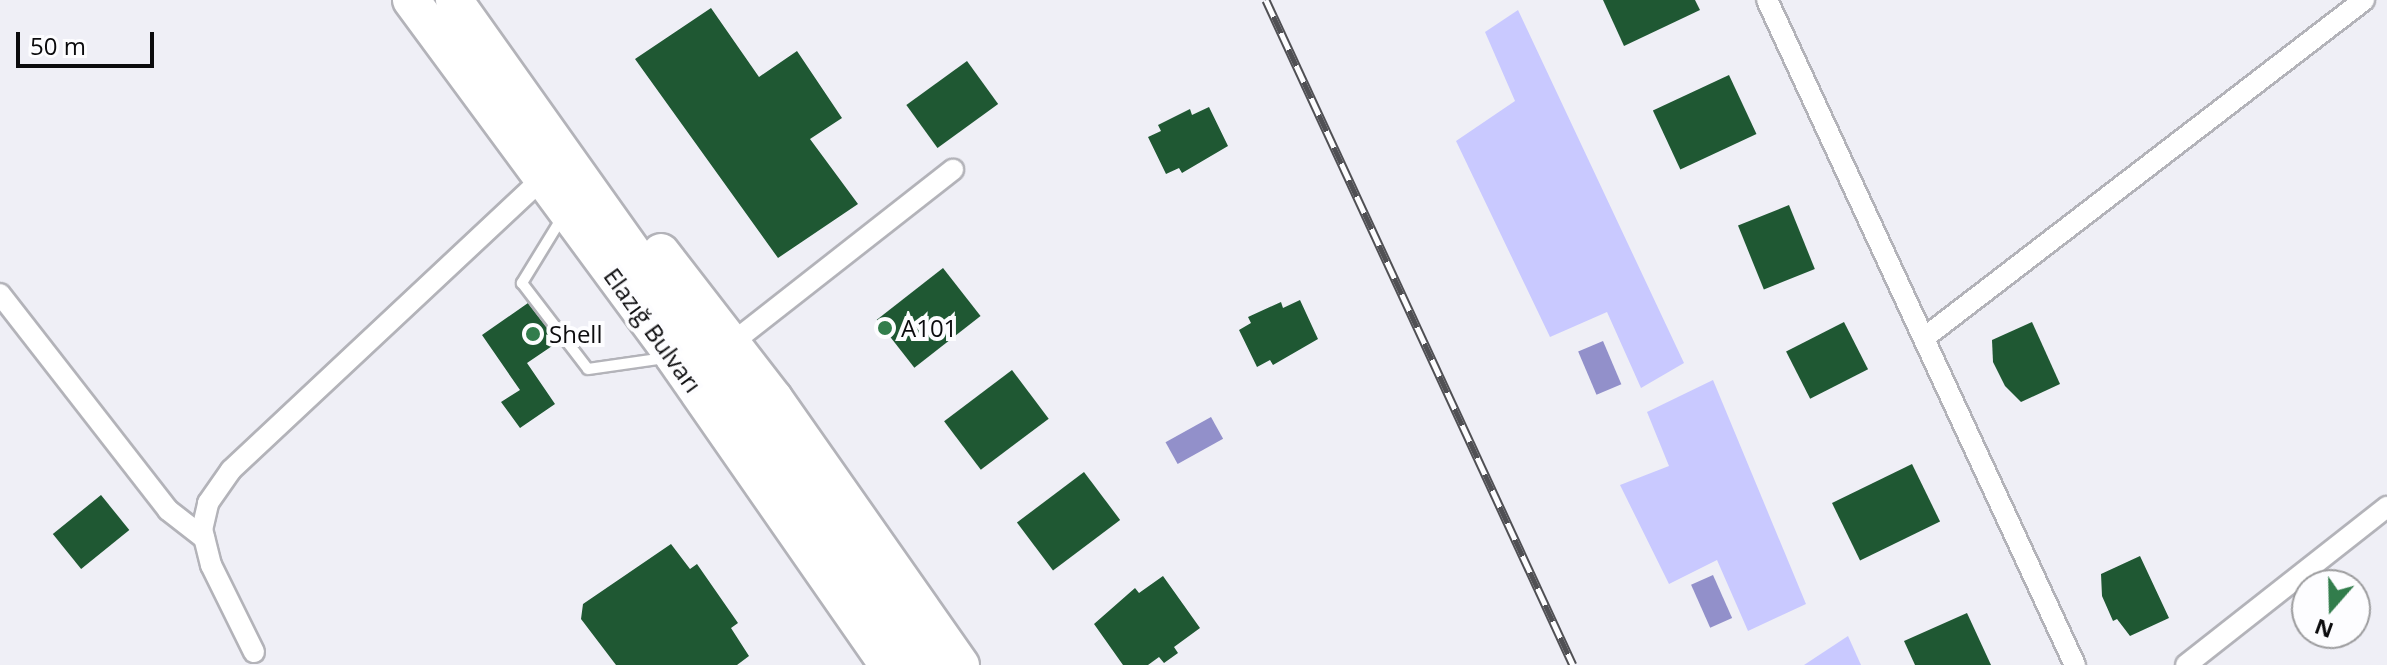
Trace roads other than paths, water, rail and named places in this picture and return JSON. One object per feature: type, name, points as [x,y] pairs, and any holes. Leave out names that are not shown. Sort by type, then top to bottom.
[{"type":"highway","name":"Elazığ Bulvarı","points":[[411,0],[673,356],[888,665]]},
{"type":"highway","name":"Elazığ Bulvarı","points":[[454,0],[926,665]]},
{"type":"highway","points":[[495,57],[627,207],[732,343],[961,665]]},
{"type":"street","points":[[1767,0],[2075,665]]},
{"type":"street","points":[[1924,338],[2364,0]]},
{"type":"street","points":[[732,343],[953,170]]},
{"type":"street","points":[[254,652],[211,565],[204,538],[208,503],[231,470],[542,179]]},
{"type":"street","points":[[0,294],[168,510],[204,538]]},
{"type":"street","points":[[2186,665],[2387,507]]},
{"type":"lane","points":[[567,211],[522,283],[588,369],[673,356]]},
{"type":"railway","points":[[1266,0],[1573,665]]},
{"type":"place","name":"A101","points":[[885,328]]},
{"type":"place","name":"Shell","points":[[533,334]]}]
